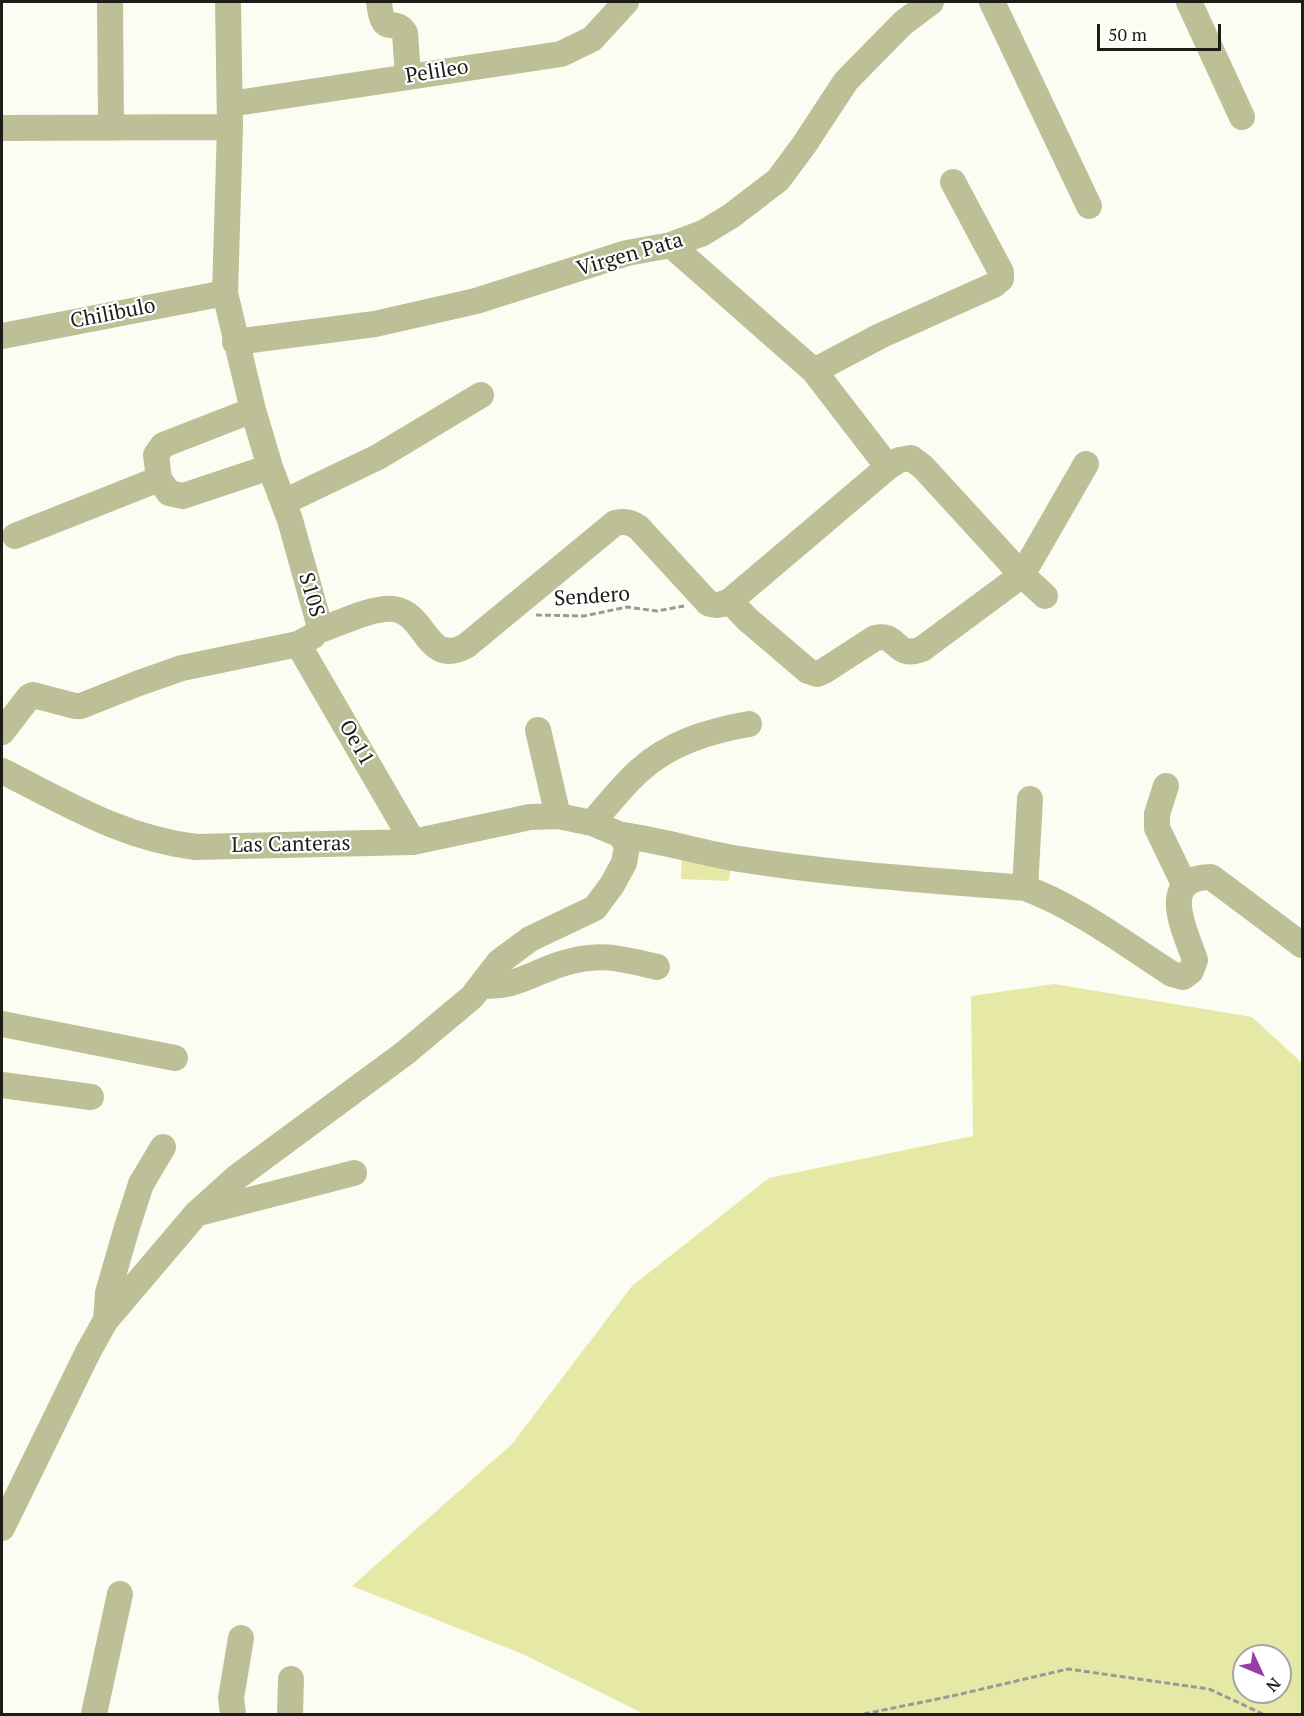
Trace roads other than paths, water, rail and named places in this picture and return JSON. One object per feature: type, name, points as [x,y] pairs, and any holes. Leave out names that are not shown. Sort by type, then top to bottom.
[{"type":"street","points":[[110,2],[111,127]]},
{"type":"street","name":"S10S","points":[[2,732],[29,697],[81,706],[182,668],[308,638],[320,627],[284,502],[270,468],[253,410],[235,342],[225,292],[230,116],[228,2]]},
{"type":"street","points":[[379,2],[381,18],[384,22],[388,26],[403,29],[405,33],[408,77]]},
{"type":"street","name":"Pelileo","points":[[2,128],[111,127],[230,116],[408,77],[561,54],[592,39],[626,2]]},
{"type":"street","name":"Virgen Pata","points":[[235,342],[375,324],[476,301],[627,253],[671,245],[703,233],[732,216],[778,180],[846,81],[903,23],[931,2]]},
{"type":"street","points":[[992,2],[1089,206]]},
{"type":"street","points":[[1189,2],[1242,117]]},
{"type":"street","points":[[814,371],[880,336],[994,285],[1001,279],[1001,272],[952,182]]},
{"type":"street","points":[[671,245],[814,371],[888,467]]},
{"type":"street","name":"Chilibulo","points":[[2,336],[225,292]]},
{"type":"street","points":[[284,502],[378,458],[481,395]]},
{"type":"street","points":[[253,410],[162,445],[156,455],[159,479],[165,490],[178,496],[270,468]]},
{"type":"street","points":[[719,602],[888,467],[899,460],[911,458],[923,467],[1022,575],[1045,596]]},
{"type":"street","points":[[308,638],[378,610],[393,609],[414,619],[432,644],[438,648],[459,650],[615,523],[621,522],[634,524],[719,602],[747,619],[808,671],[817,674],[824,671],[874,638],[883,636],[889,638],[902,650],[911,653],[922,649],[1022,575],[1086,464]]},
{"type":"street","points":[[15,536],[159,479]]},
{"type":"street","name":"Oe11","points":[[308,638],[413,842]]},
{"type":"street","points":[[592,823],[638,771],[660,754],[708,733],[749,723]]},
{"type":"street","points":[[538,730],[558,816]]},
{"type":"street","name":"Las Canteras","points":[[2,771],[109,825],[169,844],[196,847],[413,842],[530,817],[558,816],[592,823],[621,835],[646,838],[732,857],[846,874],[1025,888]]},
{"type":"street","points":[[1166,786],[1157,814],[1157,828],[1184,884]]},
{"type":"street","points":[[1030,799],[1025,888],[1039,893],[1103,929],[1172,974],[1183,977],[1191,971],[1195,960],[1181,919],[1178,898],[1184,884],[1198,877],[1210,877],[1302,945]]},
{"type":"street","points":[[2,1528],[106,1320],[196,1214],[237,1177],[405,1053],[472,997],[499,962],[530,939],[596,908],[624,863],[627,846],[621,835]]},
{"type":"street","points":[[481,986],[494,988],[544,972],[560,964],[584,958],[610,956],[657,967]]},
{"type":"street","points":[[2,1023],[175,1058]]},
{"type":"street","points":[[2,1086],[91,1097]]},
{"type":"street","points":[[106,1320],[108,1293],[141,1184],[163,1147]]},
{"type":"street","points":[[196,1214],[354,1173]]},
{"type":"street","points":[[94,1714],[120,1594]]},
{"type":"street","points":[[233,1714],[231,1698],[241,1638]]},
{"type":"street","points":[[290,1714],[291,1679]]}]
